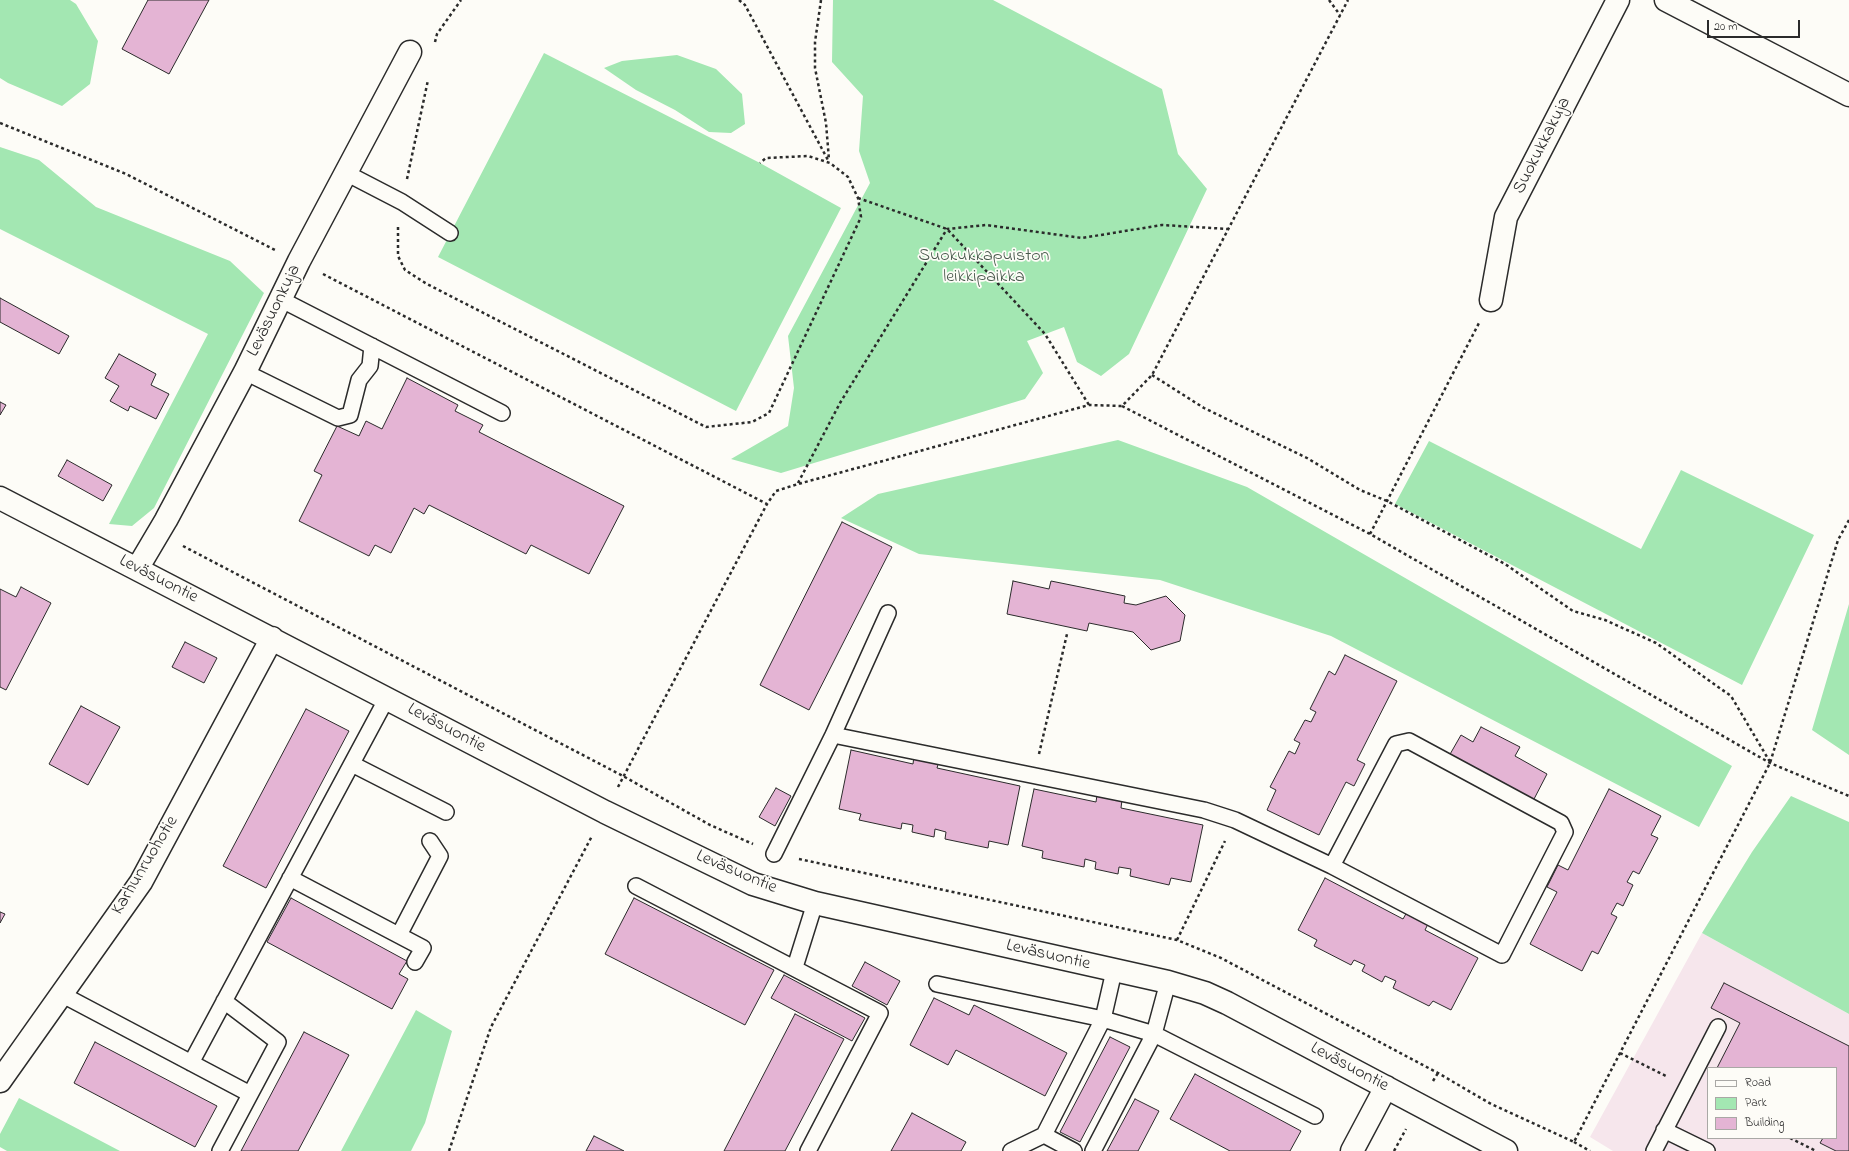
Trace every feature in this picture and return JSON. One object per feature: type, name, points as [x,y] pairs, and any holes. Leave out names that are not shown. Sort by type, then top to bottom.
[{"type":"street","name":"Suokukkakuja","points":[[1490,300],[1506,217],[1618,0]]},
{"type":"street","points":[[1666,0],[1849,95]]},
{"type":"street","name":"Leväsuonkuja","points":[[137,569],[166,520],[245,372],[299,261],[410,52]]},
{"type":"street","name":"Leväsuontie","points":[[0,498],[605,812],[753,884],[815,903],[1168,982],[1205,993],[1506,1151]]},
{"type":"street","name":"Karhunruohotie","points":[[0,1081],[141,882],[272,638]]},
{"type":"street","points":[[1352,1151],[1386,1087]]},
{"type":"lane","points":[[346,173],[402,202],[450,234]]},
{"type":"lane","points":[[280,299],[502,413]]},
{"type":"lane","points":[[245,372],[338,418],[350,415],[359,380],[370,366],[372,346]]},
{"type":"lane","points":[[774,854],[833,735],[888,613]]},
{"type":"lane","points":[[191,1063],[387,698]]},
{"type":"lane","points":[[833,735],[1204,810],[1235,820],[1332,866],[1502,955],[1565,832],[1561,823],[1409,741],[1396,744],[1332,866]]},
{"type":"lane","points":[[352,764],[446,812]]},
{"type":"lane","points":[[399,935],[440,856],[430,841]]},
{"type":"lane","points":[[290,878],[423,948],[415,962]]},
{"type":"lane","points":[[636,886],[880,1012],[808,1151]]},
{"type":"lane","points":[[795,968],[815,903]]},
{"type":"lane","points":[[1011,1151],[1044,1135],[1103,1019],[1114,971]]},
{"type":"lane","points":[[1093,1151],[1154,1034],[1168,982]]},
{"type":"lane","points":[[937,984],[1103,1019],[1154,1034],[1315,1116]]},
{"type":"lane","points":[[61,994],[250,1094]]},
{"type":"lane","points":[[220,1151],[278,1042],[224,1001]]},
{"type":"lane","points":[[1654,1151],[1718,1026]]},
{"type":"lane","points":[[1664,1130],[1707,1151]]},
{"type":"lane","points":[[1044,1135],[1074,1151]]},
{"type":"path","points":[[434,49],[437,34],[461,0]]},
{"type":"path","points":[[740,0],[830,163]]},
{"type":"path","points":[[821,0],[815,42],[815,68],[826,123],[830,163]]},
{"type":"path","points":[[1329,0],[1340,15]]},
{"type":"path","points":[[1122,406],[1152,375],[1348,0]]},
{"type":"path","points":[[429,72],[402,202],[397,238],[398,256],[405,270],[434,287],[706,427],[752,422],[770,413],[861,217],[858,198],[848,176],[830,163],[808,156],[766,158],[760,163]]},
{"type":"path","points":[[0,123],[126,174],[299,261],[767,504],[776,491],[798,484],[1089,405],[1122,406],[1370,534],[1770,762],[1849,796]]},
{"type":"path","points":[[858,198],[947,229],[986,225],[1082,238],[1162,225],[1228,229]]},
{"type":"path","points":[[947,229],[1045,334],[1089,405]]},
{"type":"path","points":[[798,484],[840,403],[947,229]]},
{"type":"path","points":[[1370,534],[1490,300]]},
{"type":"path","points":[[1152,375],[1204,408],[1307,458],[1360,490],[1387,501],[1505,564],[1573,611],[1605,620],[1656,643],[1731,696],[1770,762]]},
{"type":"path","points":[[1574,1142],[1770,762],[1838,540],[1849,520]]},
{"type":"path","points":[[1034,776],[1067,634]]},
{"type":"path","points":[[1177,940],[1235,820]]},
{"type":"path","points":[[1438,1073],[1491,1104],[1574,1142],[1590,1151]]},
{"type":"path","points":[[1792,1139],[1816,1151]]},
{"type":"shaded area","points":[[1702,933],[1849,1014],[1849,1151],[1613,1151],[1590,1137]]},
{"type":"green space","points":[[0,0],[70,0],[76,4],[98,41],[90,84],[62,106],[8,83],[0,78]]},
{"type":"green space","name":"Suokukkapuiston leikkipaikka","points":[[833,0],[993,0],[1162,89],[1178,154],[1207,189],[1129,354],[1101,376],[1077,362],[1064,327],[1027,341],[1043,373],[1025,399],[781,473],[731,459],[788,426],[794,388],[788,336],[870,183],[859,151],[863,96],[832,62]]},
{"type":"green space","points":[[544,53],[760,163],[841,208],[736,411],[438,257]]},
{"type":"green space","points":[[677,55],[716,69],[742,94],[745,124],[731,133],[709,132],[675,110],[636,90],[604,68],[622,61]]},
{"type":"green space","points":[[0,147],[39,160],[96,207],[230,261],[264,293],[154,508],[132,526],[109,524],[208,334],[0,229]]},
{"type":"green space","points":[[1118,440],[1247,487],[1732,766],[1699,827],[1331,636],[1160,580],[919,554],[841,518],[878,494]]},
{"type":"green space","points":[[1429,441],[1641,549],[1681,470],[1814,535],[1742,685],[1395,504]]},
{"type":"green space","points":[[1849,604],[1849,755],[1812,730]]},
{"type":"green space","points":[[1791,796],[1849,822],[1849,1014],[1702,933],[1752,852]]},
{"type":"green space","points":[[416,1010],[452,1031],[425,1123],[411,1151],[341,1151]]},
{"type":"green space","points":[[19,1098],[120,1151],[7,1151],[0,1147],[0,1134]]},
{"type":"building","points":[[148,0],[209,0],[169,74],[122,49]]},
{"type":"building","points":[[0,298],[69,336],[59,354],[0,322]]},
{"type":"building","points":[[119,354],[156,374],[151,385],[169,394],[156,419],[130,406],[128,411],[110,401],[119,386],[105,378]]},
{"type":"building","points":[[407,378],[458,405],[455,411],[483,425],[479,432],[624,506],[589,574],[531,545],[526,554],[429,505],[424,514],[414,508],[391,553],[375,545],[369,556],[299,521],[322,475],[314,471],[337,426],[359,436],[366,421],[382,429]]},
{"type":"building","points":[[0,402],[6,405],[0,415]]},
{"type":"building","points":[[67,460],[112,485],[103,501],[58,476]]},
{"type":"building","points":[[842,522],[892,547],[809,710],[760,685]]},
{"type":"building","points":[[1013,581],[1049,589],[1051,581],[1125,596],[1124,603],[1136,605],[1166,596],[1185,615],[1180,641],[1151,650],[1133,632],[1089,623],[1087,631],[1007,614]]},
{"type":"building","points":[[21,587],[51,603],[6,690],[0,687],[0,589],[16,597]]},
{"type":"building","points":[[185,642],[217,658],[204,683],[172,667]]},
{"type":"building","points":[[1345,655],[1397,681],[1357,760],[1365,764],[1354,786],[1346,782],[1319,835],[1267,810],[1276,790],[1270,787],[1289,751],[1295,754],[1300,743],[1294,740],[1305,720],[1311,722],[1316,712],[1310,709],[1329,671],[1335,675]]},
{"type":"building","points":[[81,706],[120,727],[88,785],[49,764]]},
{"type":"building","points":[[306,709],[349,731],[266,888],[223,866]]},
{"type":"building","points":[[1481,727],[1520,747],[1515,756],[1547,774],[1533,801],[1449,756],[1461,735],[1473,742]]},
{"type":"building","points":[[851,750],[913,764],[914,756],[939,761],[937,768],[1020,786],[1008,845],[989,841],[988,848],[945,839],[946,832],[935,829],[934,837],[912,832],[913,825],[902,823],[901,829],[859,820],[861,814],[839,809]]},
{"type":"building","points":[[776,788],[791,796],[775,826],[759,817]]},
{"type":"building","points":[[1034,789],[1096,802],[1097,795],[1122,800],[1121,808],[1203,825],[1191,882],[1171,878],[1169,885],[1130,876],[1131,869],[1119,867],[1118,874],[1095,869],[1096,862],[1085,859],[1084,867],[1042,858],[1043,851],[1022,846]]},
{"type":"building","points":[[1609,789],[1661,816],[1651,835],[1658,838],[1639,874],[1633,871],[1627,882],[1633,885],[1623,906],[1617,903],[1611,914],[1617,917],[1598,954],[1592,951],[1582,971],[1530,944],[1557,892],[1547,887],[1558,865],[1568,870]]},
{"type":"building","points":[[1325,878],[1403,919],[1407,912],[1429,922],[1425,930],[1478,958],[1451,1010],[1433,1001],[1429,1006],[1393,988],[1396,981],[1385,976],[1382,982],[1362,971],[1365,965],[1354,960],[1351,965],[1314,946],[1317,940],[1298,930]]},
{"type":"building","points":[[291,898],[407,961],[399,974],[408,979],[392,1009],[267,942]]},
{"type":"building","points":[[634,898],[774,970],[745,1025],[605,954]]},
{"type":"building","points":[[0,912],[5,914],[0,923]]},
{"type":"building","points":[[865,962],[900,981],[887,1005],[852,986]]},
{"type":"building","points":[[784,975],[865,1018],[852,1041],[771,998]]},
{"type":"building","points":[[1724,983],[1849,1046],[1849,1151],[1836,1151],[1820,1143],[1822,1139],[1837,1139],[1837,1067],[1718,1067],[1740,1023],[1711,1008]]},
{"type":"building","points":[[934,998],[969,1015],[974,1005],[1067,1053],[1045,1096],[956,1050],[948,1065],[910,1045]]},
{"type":"building","points":[[795,1014],[844,1039],[785,1151],[724,1151]]},
{"type":"building","points":[[304,1032],[349,1055],[298,1151],[241,1151]]},
{"type":"building","points":[[1110,1037],[1130,1047],[1080,1142],[1060,1132]]},
{"type":"building","points":[[95,1042],[217,1106],[195,1147],[74,1083]]},
{"type":"building","points":[[1195,1074],[1301,1131],[1290,1151],[1230,1151],[1170,1119]]},
{"type":"building","points":[[1135,1099],[1159,1111],[1138,1151],[1107,1151]]},
{"type":"building","points":[[912,1113],[966,1142],[961,1151],[891,1151]]},
{"type":"building","points":[[594,1136],[624,1151],[586,1151]]}]
